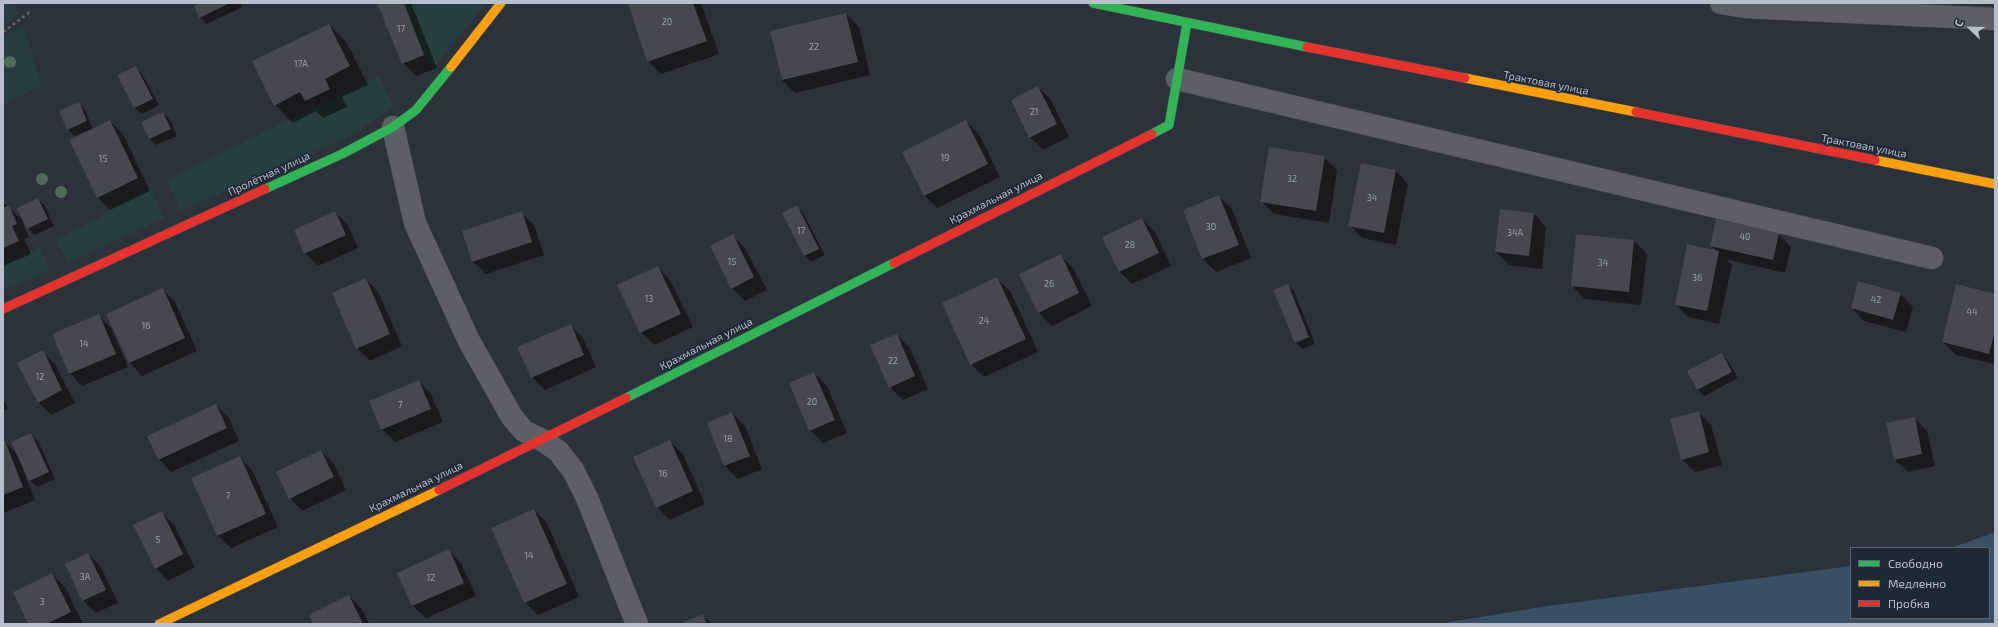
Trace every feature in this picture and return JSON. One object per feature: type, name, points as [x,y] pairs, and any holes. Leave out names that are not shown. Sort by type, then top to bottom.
[{"type":"street","name":"Пролётная улица","points":[[3,309],[342,154],[393,128],[416,110],[464,52],[501,3]]},
{"type":"street","name":"Трактовая улица","points":[[1093,3],[1995,184]]},
{"type":"street","points":[[1721,3],[1745,7],[1995,19]]},
{"type":"street","name":"Крахмальная улица","points":[[159,624],[542,440],[1169,125],[1187,23]]},
{"type":"street","points":[[1177,79],[1932,258]]},
{"type":"street","points":[[393,128],[415,223],[466,335],[512,417],[524,431],[542,440],[558,451],[573,470],[586,498],[637,624]]},
{"type":"path","points":[[3,32],[30,12]]},
{"type":"green space","points":[[3,3],[15,3],[18,14],[3,25]]},
{"type":"green space","points":[[404,3],[486,3],[434,68],[424,55]]},
{"type":"green space","points":[[23,25],[42,85],[3,106],[3,38]]},
{"type":"green space","points":[[379,76],[394,107],[345,138],[181,211],[167,180]]},
{"type":"green space","points":[[151,188],[164,218],[68,263],[56,239],[103,216],[102,212]]},
{"type":"green space","points":[[40,247],[50,270],[3,291],[3,265]]},
{"type":"water","points":[[1995,532],[1995,624],[1438,624],[1540,607],[1850,566],[1850,619],[1990,619],[1990,547],[1954,547]]},
{"type":"building","points":[[200,3],[230,3],[199,18],[194,6]]},
{"type":"building","points":[[377,3],[404,3],[424,55],[402,64]]},
{"type":"building","points":[[628,3],[693,3],[707,41],[647,62]]},
{"type":"building","points":[[846,13],[858,62],[782,80],[770,31]]},
{"type":"building","points":[[329,24],[350,66],[325,79],[330,89],[305,101],[300,92],[274,106],[252,61]]},
{"type":"building","points":[[136,66],[153,99],[134,108],[117,75]]},
{"type":"building","points":[[1038,86],[1057,124],[1029,138],[1011,100]]},
{"type":"building","points":[[79,102],[87,121],[67,130],[59,111]]},
{"type":"building","points":[[163,112],[171,129],[149,139],[141,122]]},
{"type":"building","points":[[110,120],[138,178],[97,198],[69,140]]},
{"type":"building","points":[[966,120],[988,164],[924,196],[902,152]]},
{"type":"building","points":[[1269,147],[1325,156],[1316,211],[1260,202]]},
{"type":"building","points":[[1361,163],[1396,170],[1384,233],[1348,226]]},
{"type":"building","points":[[1219,195],[1239,245],[1202,259],[1183,210]]},
{"type":"building","points":[[38,198],[48,219],[27,229],[17,208]]},
{"type":"building","points":[[9,205],[17,224],[12,226],[19,241],[3,248],[3,208]]},
{"type":"building","points":[[797,205],[819,249],[804,256],[782,213]]},
{"type":"building","points":[[1500,209],[1534,213],[1529,256],[1495,252]]},
{"type":"building","points":[[335,211],[346,235],[304,254],[294,230]]},
{"type":"building","points":[[522,211],[532,242],[472,262],[462,231]]},
{"type":"building","points":[[1142,218],[1159,253],[1119,272],[1102,237]]},
{"type":"building","points":[[1716,219],[1779,233],[1773,260],[1710,246]]},
{"type":"building","points":[[733,234],[754,277],[731,289],[710,246]]},
{"type":"building","points":[[1576,234],[1634,240],[1629,292],[1571,286]]},
{"type":"building","points":[[1687,244],[1719,251],[1707,311],[1675,305]]},
{"type":"building","points":[[1061,254],[1079,293],[1038,313],[1019,274]]},
{"type":"building","points":[[658,266],[681,314],[640,333],[617,285]]},
{"type":"building","points":[[997,277],[1026,339],[970,365],[942,303]]},
{"type":"building","points":[[366,278],[390,334],[356,349],[332,293]]},
{"type":"building","points":[[1858,281],[1901,293],[1893,320],[1851,308]]},
{"type":"building","points":[[1288,284],[1309,337],[1295,343],[1273,290]]},
{"type":"building","points":[[1956,284],[1995,294],[1995,330],[1989,354],[1942,342]]},
{"type":"building","points":[[163,288],[185,338],[129,363],[106,314]]},
{"type":"building","points":[[99,314],[116,354],[69,374],[52,334]]},
{"type":"building","points":[[571,324],[584,355],[531,378],[517,347]]},
{"type":"building","points":[[897,334],[915,376],[889,388],[870,345]]},
{"type":"building","points":[[43,350],[62,390],[38,403],[17,363]]},
{"type":"building","points":[[1722,353],[1732,372],[1697,390],[1687,371]]},
{"type":"building","points":[[814,372],[835,420],[809,431],[789,383]]},
{"type":"building","points":[[419,380],[431,409],[381,430],[369,401]]},
{"type":"building","points":[[216,404],[227,428],[158,460],[147,436]]},
{"type":"building","points":[[1699,411],[1709,452],[1681,460],[1670,419]]},
{"type":"building","points":[[732,412],[750,456],[724,466],[707,423]]},
{"type":"building","points":[[1915,417],[1922,454],[1894,460],[1886,423]]},
{"type":"building","points":[[31,433],[49,472],[29,481],[11,442]]},
{"type":"building","points":[[670,440],[693,491],[656,508],[633,457]]},
{"type":"building","points":[[5,441],[23,487],[3,495],[3,442]]},
{"type":"building","points":[[321,450],[334,477],[289,499],[276,472]]},
{"type":"building","points":[[240,456],[266,514],[217,536],[191,478]]},
{"type":"building","points":[[534,509],[567,584],[524,603],[491,528]]},
{"type":"building","points":[[162,511],[183,554],[155,569],[133,525]]},
{"type":"building","points":[[449,549],[464,583],[412,606],[397,573]]},
{"type":"building","points":[[88,553],[106,590],[82,601],[65,564]]},
{"type":"building","points":[[52,573],[71,612],[46,624],[28,624],[13,592]]},
{"type":"building","points":[[349,595],[363,624],[313,624],[309,615]]},
{"type":"building","points":[[703,614],[707,624],[680,624]]},
{"type":"traffic: fast","points":[[1093,3],[1307,47]]},
{"type":"traffic: fast","points":[[1152,134],[1169,125],[1187,23]]},
{"type":"traffic: fast","points":[[265,189],[342,154],[393,127],[416,110],[451,67]]},
{"type":"traffic: fast","points":[[626,398],[894,263]]},
{"type":"traffic: slow","points":[[451,67],[501,3]]},
{"type":"traffic: slow","points":[[1465,78],[1636,112]]},
{"type":"traffic: slow","points":[[1875,160],[1995,184]]},
{"type":"traffic: slow","points":[[159,624],[439,490]]},
{"type":"traffic: jam","points":[[1307,47],[1465,78]]},
{"type":"traffic: jam","points":[[1636,112],[1875,160]]},
{"type":"traffic: jam","points":[[894,263],[1152,134]]},
{"type":"traffic: jam","points":[[3,309],[265,189]]},
{"type":"traffic: jam","points":[[439,490],[626,398]]}]
